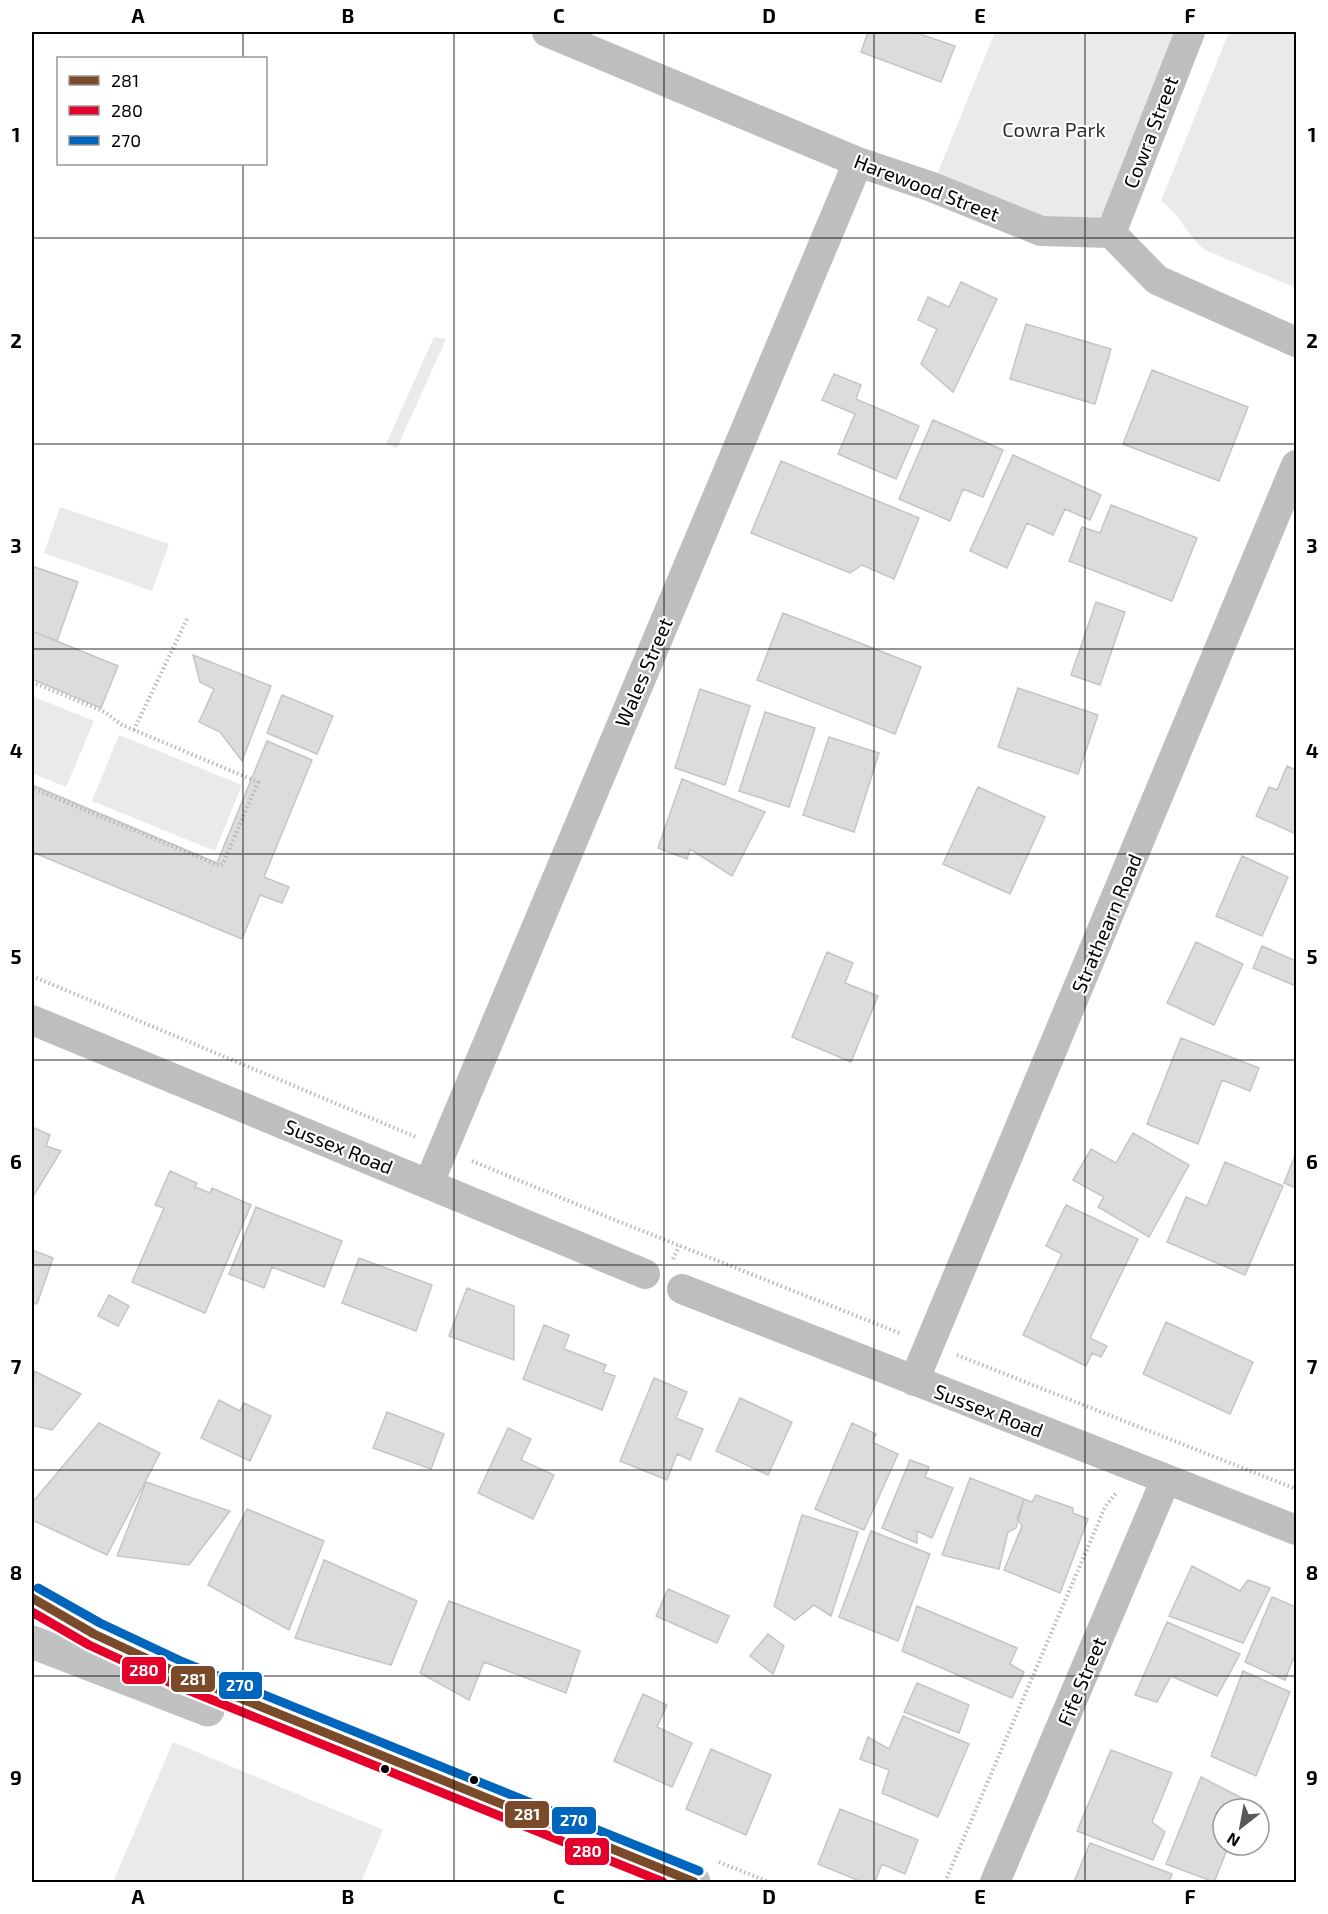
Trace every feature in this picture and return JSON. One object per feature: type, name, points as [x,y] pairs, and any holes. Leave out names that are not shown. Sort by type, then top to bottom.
[{"type":"main road","points":[[32,1598],[94,1634],[178,1673],[694,1882]]},
{"type":"main road","points":[[32,1642],[106,1669],[641,1882]]},
{"type":"street","name":"Harewood Street","points":[[546,32],[858,162],[932,187],[1041,231],[1111,233]]},
{"type":"street","name":"Cowra Street","points":[[1111,233],[1190,32]]},
{"type":"street","name":"Wales Street","points":[[429,1183],[858,162]]},
{"type":"street","points":[[1111,233],[1157,280],[1296,342]]},
{"type":"street","name":"Strathearn Road","points":[[914,1381],[1296,465]]},
{"type":"street","name":"Sussex Road","points":[[32,1020],[645,1274]]},
{"type":"street","name":"Sussex Road","points":[[682,1289],[1296,1530]]},
{"type":"street","name":"Fife Street","points":[[995,1882],[1166,1479]]},
{"type":"path","points":[[134,730],[187,619]]},
{"type":"path","points":[[32,682],[105,712],[122,725],[258,782],[223,864],[212,865],[32,788]]},
{"type":"path","points":[[32,976],[610,1218],[1296,1490]]},
{"type":"path","points":[[945,1882],[1105,1507],[1119,1488],[1143,1429]]},
{"type":"green space","name":"Cowra Park","points":[[995,32],[1190,32],[1111,233],[1041,231],[932,187]]},
{"type":"green space","points":[[1229,32],[1296,32],[1296,288],[1205,250],[1174,212],[1161,201]]},
{"type":"green space","points":[[434,337],[446,339],[397,448],[386,444]]},
{"type":"green space","points":[[60,507],[169,544],[152,591],[44,553]]},
{"type":"green space","points":[[32,696],[94,721],[66,787],[32,773]]},
{"type":"green space","points":[[119,735],[242,785],[215,851],[92,801]]},
{"type":"green space","points":[[173,1742],[383,1830],[361,1882],[113,1882]]},
{"type":"building","points":[[868,32],[914,32],[955,46],[941,82],[861,52]]},
{"type":"building","points":[[961,282],[997,299],[953,392],[921,364],[937,329],[918,320],[928,297],[949,307]]},
{"type":"building","points":[[1026,324],[1111,349],[1095,404],[1010,379]]},
{"type":"building","points":[[1152,370],[1248,407],[1219,481],[1123,444]]},
{"type":"building","points":[[834,374],[861,385],[856,399],[919,426],[896,479],[838,454],[855,414],[822,400]]},
{"type":"building","points":[[933,420],[1003,450],[983,497],[963,489],[950,521],[899,499]]},
{"type":"building","points":[[1013,455],[1101,495],[1090,520],[1065,509],[1053,535],[1027,523],[1007,568],[970,551]]},
{"type":"building","points":[[781,461],[919,518],[894,579],[862,565],[850,573],[751,533]]},
{"type":"building","points":[[1111,505],[1197,538],[1172,601],[1069,561],[1082,527],[1100,533]]},
{"type":"building","points":[[32,566],[78,582],[57,641],[32,631]]},
{"type":"building","points":[[1096,602],[1125,612],[1100,685],[1071,675]]},
{"type":"building","points":[[783,613],[921,667],[895,734],[757,680]]},
{"type":"building","points":[[32,631],[118,666],[101,708],[32,679]]},
{"type":"building","points":[[193,655],[271,686],[242,761],[220,732],[199,722],[214,689],[200,682]]},
{"type":"building","points":[[1018,688],[1098,715],[1078,774],[998,747]]},
{"type":"building","points":[[700,689],[750,706],[725,785],[675,768]]},
{"type":"building","points":[[282,695],[333,716],[317,754],[267,733]]},
{"type":"building","points":[[765,712],[815,728],[789,807],[739,791]]},
{"type":"building","points":[[829,737],[879,753],[854,832],[803,815]]},
{"type":"building","points":[[267,741],[312,760],[264,877],[289,887],[282,903],[260,895],[242,939],[32,852],[32,785],[217,863]]},
{"type":"building","points":[[1287,766],[1296,770],[1296,834],[1256,816],[1269,787],[1277,790]]},
{"type":"building","points":[[682,779],[765,812],[732,876],[690,849],[687,859],[658,848]]},
{"type":"building","points":[[978,787],[1045,817],[1010,894],[943,864]]},
{"type":"building","points":[[1242,856],[1288,877],[1262,936],[1216,916]]},
{"type":"building","points":[[1196,942],[1243,964],[1214,1025],[1167,1003]]},
{"type":"building","points":[[1262,946],[1296,961],[1296,986],[1253,968]]},
{"type":"building","points":[[827,952],[853,963],[845,983],[878,996],[851,1062],[792,1037]]},
{"type":"building","points":[[1181,1038],[1259,1068],[1250,1091],[1222,1080],[1198,1144],[1147,1124]]},
{"type":"building","points":[[32,1127],[50,1135],[46,1146],[61,1151],[34,1195],[32,1194]]},
{"type":"building","points":[[1133,1133],[1189,1165],[1149,1237],[1098,1207],[1104,1197],[1073,1180],[1091,1149],[1116,1163]]},
{"type":"building","points":[[1296,1153],[1296,1188],[1284,1183]]},
{"type":"building","points":[[1225,1162],[1283,1186],[1245,1275],[1167,1242],[1186,1197],[1207,1206]]},
{"type":"building","points":[[170,1171],[197,1183],[195,1187],[210,1193],[212,1188],[251,1205],[205,1313],[132,1282],[164,1208],[155,1205]]},
{"type":"building","points":[[1066,1205],[1138,1239],[1090,1338],[1107,1346],[1101,1357],[1092,1353],[1086,1366],[1023,1335],[1062,1254],[1046,1246]]},
{"type":"building","points":[[256,1207],[342,1241],[324,1287],[272,1267],[264,1288],[229,1274]]},
{"type":"building","points":[[32,1250],[53,1258],[37,1304],[32,1303]]},
{"type":"building","points":[[359,1258],[432,1285],[416,1331],[342,1303]]},
{"type":"building","points":[[467,1288],[514,1306],[514,1360],[449,1336]]},
{"type":"building","points":[[109,1295],[129,1306],[118,1326],[98,1316]]},
{"type":"building","points":[[1166,1322],[1253,1362],[1230,1414],[1143,1374]]},
{"type":"building","points":[[544,1325],[569,1335],[564,1349],[606,1365],[603,1372],[615,1376],[602,1410],[523,1379]]},
{"type":"building","points":[[34,1371],[81,1394],[52,1430],[32,1425]]},
{"type":"building","points":[[654,1378],[687,1392],[676,1418],[703,1429],[690,1460],[677,1454],[667,1480],[620,1461]]},
{"type":"building","points":[[740,1398],[792,1422],[768,1475],[716,1451]]},
{"type":"building","points":[[219,1400],[240,1411],[244,1403],[271,1416],[250,1461],[201,1438]]},
{"type":"building","points":[[387,1412],[444,1434],[431,1469],[373,1448]]},
{"type":"building","points":[[99,1423],[160,1453],[107,1555],[32,1520],[32,1503]]},
{"type":"building","points":[[852,1423],[876,1434],[872,1442],[898,1454],[864,1530],[815,1509]]},
{"type":"building","points":[[508,1428],[531,1439],[521,1460],[554,1475],[533,1519],[478,1493]]},
{"type":"building","points":[[910,1460],[929,1467],[925,1477],[953,1488],[932,1538],[917,1531],[917,1543],[882,1528]]},
{"type":"building","points":[[970,1478],[1024,1499],[1016,1528],[1008,1532],[999,1569],[942,1555]]},
{"type":"building","points":[[146,1482],[230,1511],[189,1565],[117,1556]]},
{"type":"building","points":[[1036,1495],[1073,1508],[1073,1513],[1088,1519],[1060,1593],[1004,1570],[1022,1526],[1017,1518],[1024,1499],[1032,1502]]},
{"type":"building","points":[[247,1509],[324,1541],[289,1630],[208,1585]]},
{"type":"building","points":[[802,1515],[858,1532],[831,1616],[814,1605],[795,1620],[774,1606]]},
{"type":"building","points":[[871,1531],[930,1554],[898,1641],[839,1617]]},
{"type":"building","points":[[324,1560],[417,1601],[391,1665],[295,1638]]},
{"type":"building","points":[[1192,1566],[1240,1591],[1248,1580],[1270,1588],[1243,1643],[1169,1616]]},
{"type":"building","points":[[668,1589],[729,1616],[717,1643],[656,1616]]},
{"type":"building","points":[[1272,1597],[1296,1607],[1296,1652],[1285,1680],[1245,1662]]},
{"type":"building","points":[[449,1601],[580,1651],[566,1693],[484,1662],[469,1700],[420,1673]]},
{"type":"building","points":[[917,1606],[1017,1648],[1010,1664],[1024,1672],[1012,1698],[902,1651]]},
{"type":"building","points":[[1167,1622],[1240,1654],[1217,1696],[1171,1676],[1157,1702],[1135,1695]]},
{"type":"building","points":[[768,1634],[784,1646],[773,1674],[750,1656]]},
{"type":"building","points":[[1243,1671],[1290,1692],[1256,1776],[1211,1756]]},
{"type":"building","points":[[917,1683],[969,1705],[959,1733],[904,1712]]},
{"type":"building","points":[[643,1694],[667,1705],[657,1727],[692,1743],[672,1787],[614,1761]]},
{"type":"building","points":[[903,1716],[969,1744],[938,1817],[882,1793],[889,1770],[860,1759],[868,1737],[889,1749]]},
{"type":"building","points":[[711,1749],[771,1775],[746,1835],[686,1809]]},
{"type":"building","points":[[1111,1750],[1172,1773],[1152,1822],[1165,1832],[1153,1860],[1077,1831]]},
{"type":"building","points":[[1201,1777],[1240,1797],[1211,1797],[1211,1857],[1224,1857],[1214,1882],[1166,1864]]},
{"type":"building","points":[[840,1809],[918,1840],[905,1874],[882,1864],[875,1882],[862,1882],[818,1864]]},
{"type":"building","points":[[1090,1843],[1172,1874],[1169,1882],[1074,1882]]},
{"type":"transit line","name":"270","points":[[38,1588],[100,1623],[183,1662],[699,1871]]},
{"type":"transit line","name":"281","points":[[32,1598],[94,1634],[178,1673],[694,1882]]},
{"type":"transit line","name":"280","points":[[32,1612],[89,1645],[173,1684],[663,1882]]}]
